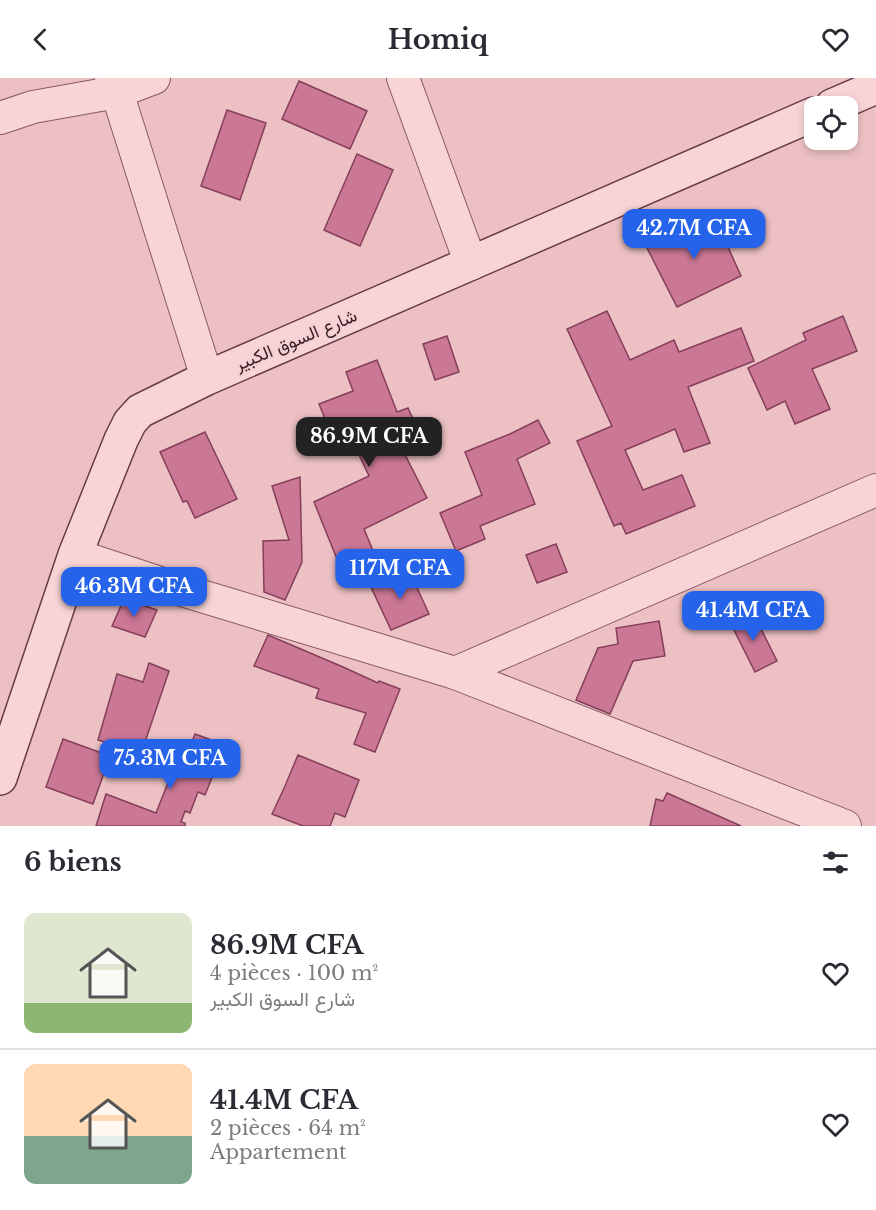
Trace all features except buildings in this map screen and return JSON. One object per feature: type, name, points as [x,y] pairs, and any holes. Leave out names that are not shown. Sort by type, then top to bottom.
[{"type":"street","points":[[0,118],[114,85],[154,78]]},
{"type":"street","points":[[403,78],[471,264]]},
{"type":"street","points":[[114,85],[207,378]]},
{"type":"street","points":[[855,96],[876,87]]},
{"type":"street","name":"شارع السوق الكبير","points":[[0,778],[75,555],[121,440],[130,422],[140,411],[207,378],[804,118]]},
{"type":"street","points":[[455,673],[876,490]]},
{"type":"street","points":[[75,555],[175,588],[455,673],[845,826]]}]
